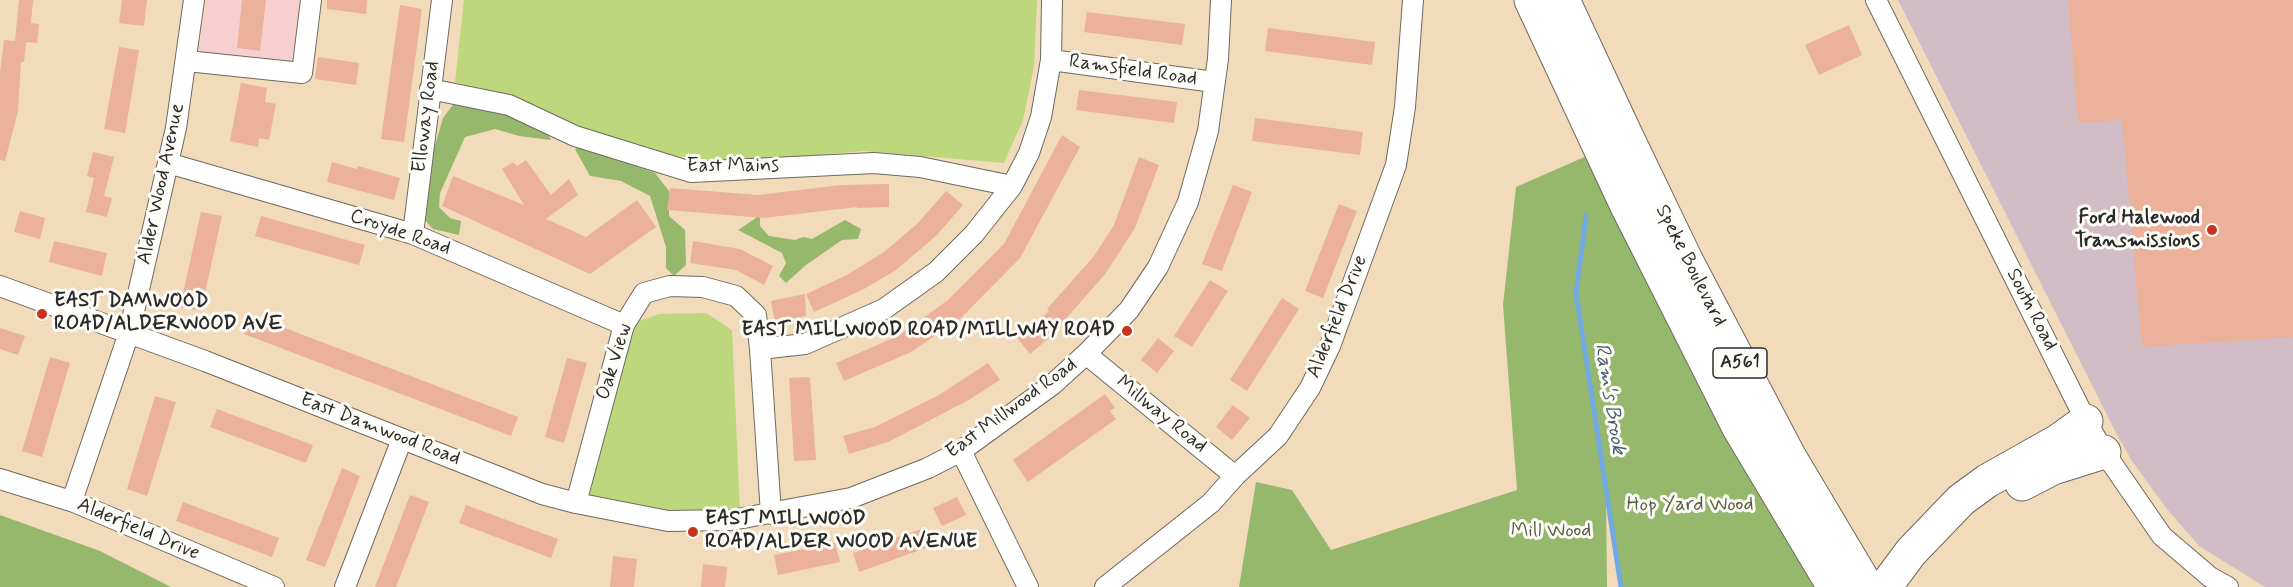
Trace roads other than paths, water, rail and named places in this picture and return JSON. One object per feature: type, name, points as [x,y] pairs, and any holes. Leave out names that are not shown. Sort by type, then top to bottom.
[{"type":"highway","name":"Speke Boulevard","points":[[1531,0],[1626,204],[1739,428],[1834,587]]},
{"type":"highway","name":"Speke Boulevard","points":[[1563,0],[1693,272],[1789,456],[1867,587]]},
{"type":"highway","points":[[1915,569],[1961,500],[1987,481],[2058,441],[2086,421]]},
{"type":"highway","points":[[1886,587],[1915,569],[1972,516],[1997,499],[2053,468],[2104,452]]},
{"type":"street","name":"Alder Wood Avenue","points":[[74,502],[74,495],[129,333],[168,163],[187,61],[194,0]]},
{"type":"street","points":[[187,61],[302,73],[311,0]]},
{"type":"street","name":"Elloway Road","points":[[412,234],[442,0]]},
{"type":"street","points":[[760,349],[805,344],[884,309],[936,273],[974,234],[1012,186],[1029,153],[1041,117],[1051,60],[1052,0]]},
{"type":"street","name":"East Millwood Road","points":[[771,514],[851,498],[928,468],[961,451],[1052,385],[1129,310],[1158,267],[1188,202],[1208,131],[1218,59],[1221,0]]},
{"type":"street","name":"Alderfield Drive","points":[[1105,587],[1210,503],[1278,436],[1310,388],[1330,346],[1396,165],[1405,106],[1413,0]]},
{"type":"street","name":"South Road","points":[[1876,0],[2086,421],[2104,452],[2162,536],[2194,564],[2228,587]]},
{"type":"street","name":"Ramsfield Road","points":[[1051,60],[1214,82]]},
{"type":"street","name":"East Mains","points":[[430,89],[509,105],[575,136],[691,172],[874,164],[920,166],[1012,186]]},
{"type":"street","name":"Croyde Road","points":[[168,163],[412,234],[624,325]]},
{"type":"street","name":"East Damwood Road","points":[[0,286],[129,333],[542,494],[668,521],[732,520],[771,514]]},
{"type":"street","name":"Oak View","points":[[576,502],[624,325],[644,293],[670,286],[703,287],[736,296],[756,315],[771,514]]},
{"type":"street","name":"Millway Road","points":[[1086,354],[1235,476]]},
{"type":"street","points":[[345,587],[402,439]]},
{"type":"street","points":[[961,451],[1028,587]]},
{"type":"street","name":"Alderfield Drive","points":[[0,479],[74,502],[274,587]]},
{"type":"waterway","name":"Ram's Brook","points":[[1586,216],[1576,293],[1621,587]]},
{"type":"place","name":"Ford Halewood Transmissions","points":[[2212,230]]},
{"type":"place","name":"EAST DAMWOOD ROAD/ALDERWOOD AVE","points":[[42,314]]},
{"type":"place","name":"EAST MILLWOOD ROAD/MILLWAY ROAD","points":[[1127,331]]},
{"type":"place","name":"EAST MILLWOOD ROAD/ALDER WOOD AVENUE","points":[[693,532]]},
{"type":"park label","name":"Hop Yard Wood","points":[[1690,506]]},
{"type":"park label","name":"Mill Wood","points":[[1551,532]]}]
